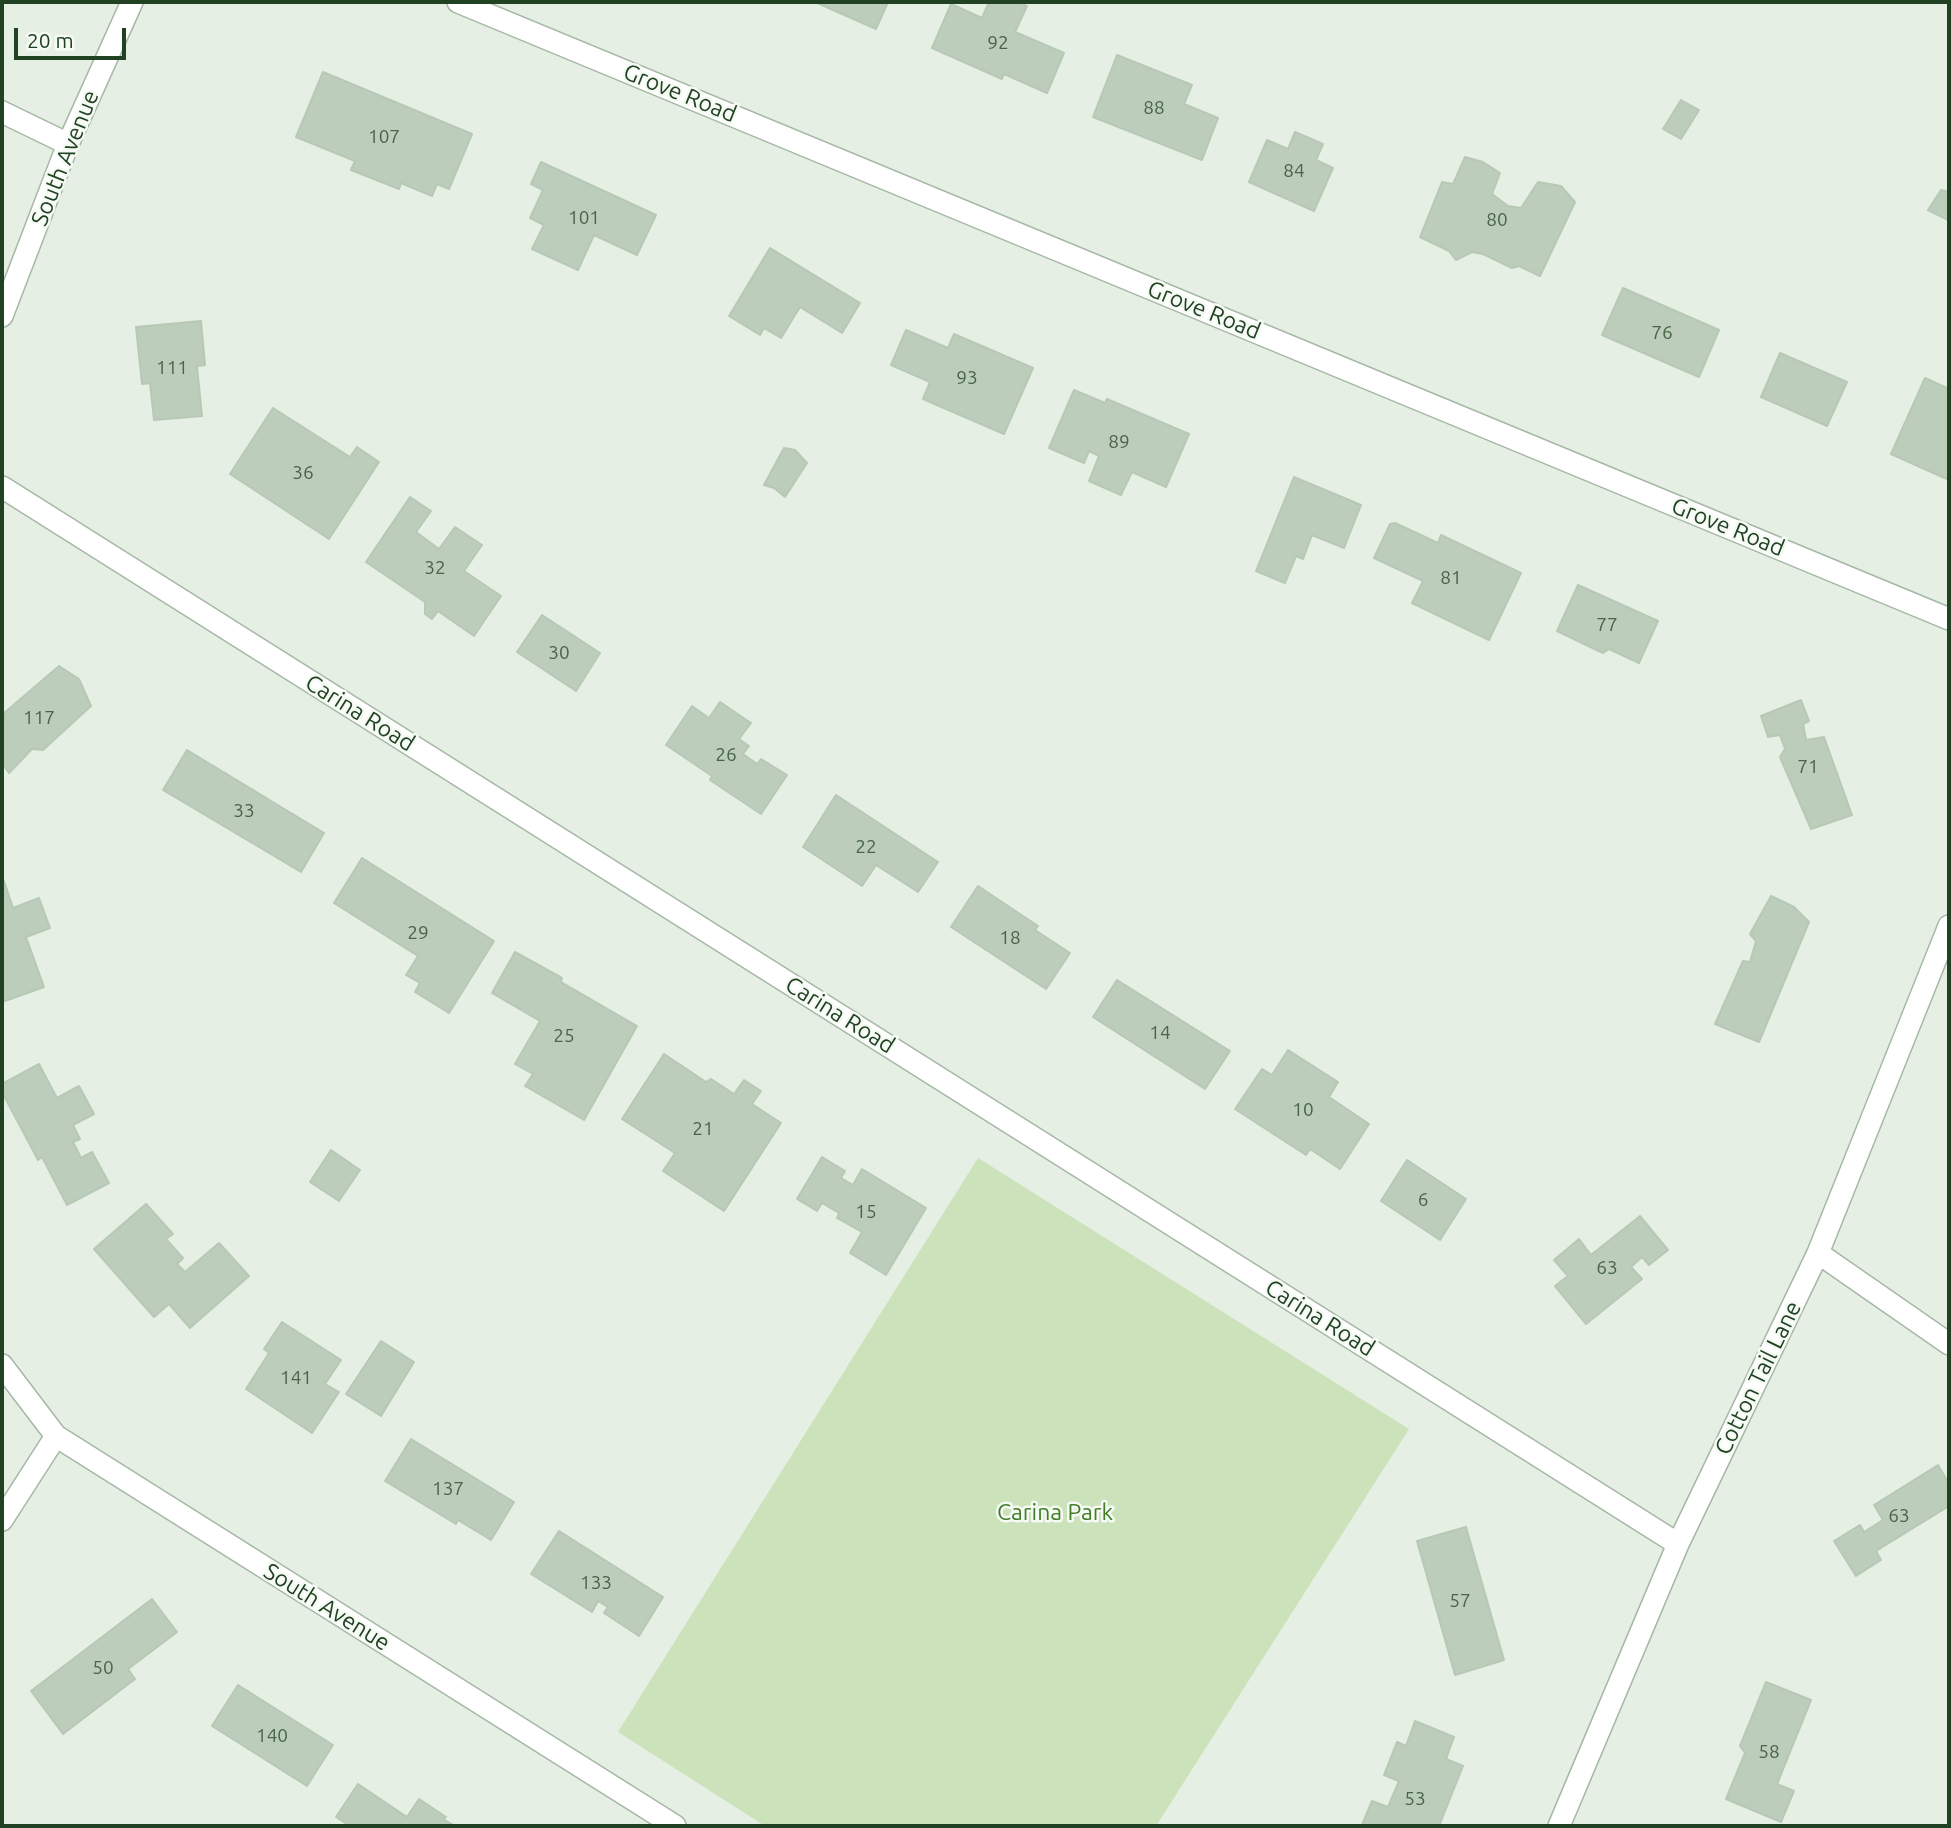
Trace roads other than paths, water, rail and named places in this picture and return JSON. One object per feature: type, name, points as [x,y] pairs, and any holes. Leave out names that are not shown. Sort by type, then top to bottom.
[{"type":"street","name":"South Avenue","points":[[2,316],[68,144],[132,2]]},
{"type":"street","name":"Grove Road","points":[[458,2],[1949,619]]},
{"type":"street","points":[[2,112],[68,144]]},
{"type":"street","name":"Carina Road","points":[[2,487],[1678,1544]]},
{"type":"street","name":"Cotton Tail Lane","points":[[1559,1826],[1678,1544],[1818,1253],[1949,926]]},
{"type":"street","points":[[1818,1253],[1949,1344]]},
{"type":"street","name":"South Avenue","points":[[2,1365],[56,1436],[675,1826]]},
{"type":"street","points":[[2,1520],[56,1436]]},
{"type":"park label","name":"Carina Park","points":[[1055,1512]]}]
